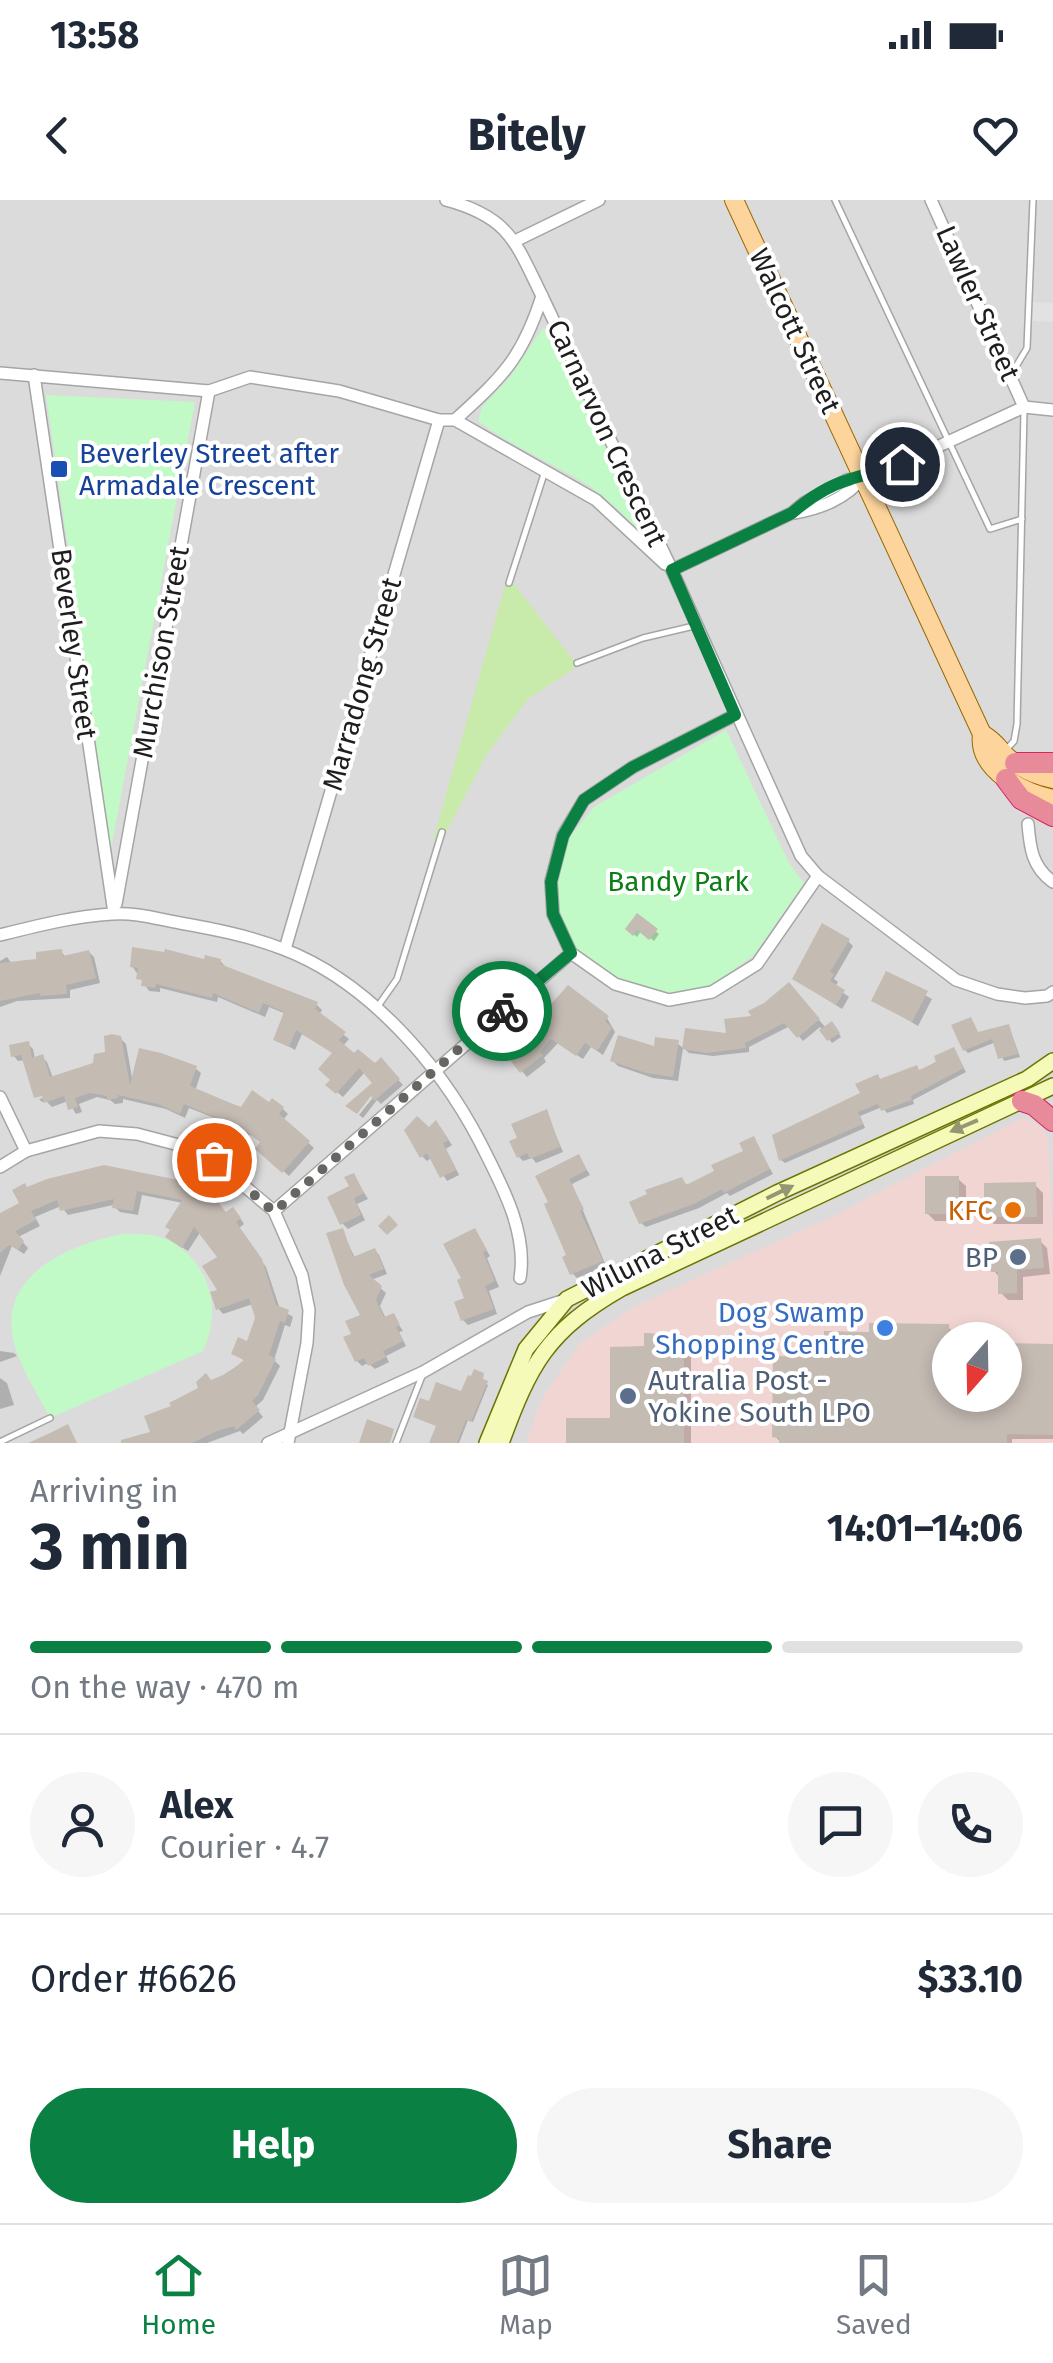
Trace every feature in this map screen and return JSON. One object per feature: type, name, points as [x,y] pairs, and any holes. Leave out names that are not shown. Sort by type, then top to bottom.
[{"type":"highway","points":[[1053,763],[1008,765],[1021,799],[1053,816]]},
{"type":"highway","points":[[1022,1101],[1034,1105],[1053,1121]]},
{"type":"main road","name":"Walcott Street","points":[[734,200],[982,734],[981,744],[988,758],[1053,778]]},
{"type":"main road","name":"Walcott Street","points":[[982,734],[992,739],[1008,765],[1036,795],[1053,799]]},
{"type":"main road","name":"Wiluna Street","points":[[568,1299],[870,1149],[1027,1079],[1053,1060]]},
{"type":"main road","name":"Wiluna Street","points":[[501,1443],[528,1375],[560,1331],[582,1311],[622,1288],[1053,1086]]},
{"type":"main road","points":[[870,1149],[878,1166]]},
{"type":"main road","points":[[487,1443],[526,1349],[568,1299]]},
{"type":"street","name":"Carnarvon Crescent","points":[[446,200],[482,209],[515,241],[698,626],[735,715]]},
{"type":"street","points":[[515,241],[599,200]]},
{"type":"street","name":"Lawler Street","points":[[931,200],[1024,407]]},
{"type":"street","name":"Carnarvon Crescent","points":[[455,420],[515,360],[542,296]]},
{"type":"street","points":[[0,373],[209,391],[250,377],[339,391],[440,420],[455,420],[596,500],[672,570],[792,513],[852,493],[863,477],[876,475],[1024,407],[1053,410]]},
{"type":"street","name":"Beverley Street","points":[[34,375],[114,913]]},
{"type":"street","name":"Murchison Street","points":[[114,913],[209,391]]},
{"type":"street","name":"Marradong Street","points":[[285,949],[440,420]]},
{"type":"street","points":[[818,876],[757,964],[712,992],[669,1000],[615,984],[571,953],[553,914],[551,882],[563,836],[584,800],[633,767],[735,715],[801,856],[818,876],[956,980],[997,994],[1026,998],[1053,992]]},
{"type":"street","points":[[1028,824],[1030,850],[1040,872],[1053,882]]},
{"type":"street","points":[[0,935],[114,913],[218,929],[285,949],[333,976],[402,1030],[475,1133],[507,1195],[522,1262],[520,1278]]},
{"type":"street","points":[[274,1212],[571,953]]},
{"type":"street","points":[[0,1098],[26,1151]]},
{"type":"street","points":[[0,1166],[26,1151],[99,1131],[137,1134],[194,1149],[214,1160],[274,1212],[302,1275],[309,1310],[290,1437]]},
{"type":"street","name":"Wiluna Street","points":[[268,1443],[290,1437],[423,1372],[528,1312],[568,1299]]},
{"type":"lane","points":[[835,200],[990,529],[1022,520]]},
{"type":"lane","points":[[1011,375],[1027,348],[1033,200]]},
{"type":"lane","points":[[1008,765],[1016,724],[1024,407]]},
{"type":"lane","points":[[509,583],[546,469]]},
{"type":"lane","points":[[577,663],[643,638],[698,626]]},
{"type":"lane","points":[[376,1009],[398,979],[442,832]]},
{"type":"lane","points":[[396,1443],[423,1372]]},
{"type":"lane","points":[[0,1442],[50,1418]]},
{"type":"shaded area","points":[[0,200],[1053,200],[1053,1443],[0,1443]]},
{"type":"shaded area","points":[[1029,302],[1053,303],[1053,322],[1029,321]]},
{"type":"shaded area","points":[[1024,1117],[1043,1128],[1048,1139],[1053,1248],[1053,1443],[526,1443],[541,1400],[580,1343],[635,1306],[831,1217]]},
{"type":"green space","points":[[543,328],[549,331],[648,534],[644,536],[594,489],[478,421],[482,407],[510,377]]},
{"type":"green space","points":[[46,395],[195,402],[111,849]]},
{"type":"green space","points":[[513,583],[578,666],[528,699],[487,754],[436,852],[434,837],[505,585]]},
{"type":"green space","name":"Bandy Park","points":[[726,730],[789,863],[804,883],[754,955],[712,985],[673,995],[622,980],[578,952],[559,917],[557,884],[569,838],[594,807]]},
{"type":"green space","points":[[122,1234],[165,1238],[195,1262],[212,1305],[209,1336],[203,1351],[50,1418],[14,1344],[12,1311],[19,1293],[30,1277],[64,1253]]},
{"type":"building","points":[[637,913],[658,929],[649,940],[637,930],[633,936],[625,929]]},
{"type":"building","points":[[822,923],[850,939],[830,972],[834,974],[830,981],[845,990],[836,1005],[792,979]]},
{"type":"building","points":[[132,947],[221,959],[220,964],[318,1002],[315,1009],[346,1032],[339,1040],[375,1063],[381,1057],[400,1079],[374,1101],[371,1096],[357,1114],[345,1106],[372,1083],[359,1068],[336,1094],[325,1085],[330,1080],[318,1069],[332,1053],[296,1030],[289,1047],[273,1040],[284,1012],[263,1003],[259,1013],[213,993],[212,998],[156,984],[155,988],[141,986],[142,980],[136,979],[138,968],[130,967]]},
{"type":"building","points":[[62,949],[63,956],[89,950],[96,978],[66,985],[67,994],[40,993],[0,1001],[0,963],[36,959],[36,952]]},
{"type":"building","points":[[886,971],[928,991],[912,1022],[871,1001]]},
{"type":"building","points":[[789,982],[820,1019],[797,1038],[784,1023],[745,1043],[746,1048],[707,1053],[682,1049],[685,1028],[726,1033],[724,1019],[751,1016],[748,1011]]},
{"type":"building","points":[[568,985],[609,1016],[605,1021],[612,1028],[597,1051],[585,1043],[576,1056],[551,1039],[540,1052],[543,1055],[520,1073],[506,1055],[534,1032],[530,1028]]},
{"type":"building","points":[[971,1017],[978,1032],[1009,1024],[1018,1054],[998,1059],[992,1039],[963,1051],[951,1025]]},
{"type":"building","points":[[832,1021],[840,1033],[827,1041],[819,1030]]},
{"type":"building","points":[[618,1035],[654,1046],[655,1037],[679,1040],[673,1077],[610,1061]]},
{"type":"building","points":[[104,1036],[121,1036],[130,1085],[139,1048],[161,1053],[197,1066],[190,1086],[233,1104],[241,1107],[252,1090],[269,1102],[272,1098],[284,1107],[279,1114],[310,1141],[282,1173],[255,1149],[260,1142],[244,1130],[241,1134],[219,1119],[184,1104],[180,1114],[158,1104],[118,1095],[107,1100],[107,1096],[90,1093],[75,1098],[78,1107],[68,1110],[64,1096],[44,1103],[42,1096],[34,1098],[21,1055],[11,1057],[9,1045],[29,1041],[32,1058],[43,1054],[50,1077],[93,1063],[94,1054],[105,1052]]},
{"type":"building","points":[[954,1047],[964,1068],[911,1096],[912,1100],[881,1111],[878,1104],[858,1112],[863,1124],[779,1161],[772,1135],[860,1093],[855,1084],[917,1065],[919,1070],[936,1062],[934,1056]]},
{"type":"building","points":[[547,1109],[560,1147],[530,1159],[527,1153],[517,1158],[509,1141],[517,1138],[511,1124]]},
{"type":"building","points":[[417,1116],[429,1127],[436,1120],[449,1140],[443,1143],[456,1170],[440,1178],[427,1153],[420,1158],[404,1130]]},
{"type":"building","points":[[754,1136],[770,1169],[724,1193],[722,1189],[639,1224],[629,1202],[647,1194],[645,1190],[682,1177],[686,1185],[714,1171],[711,1165],[743,1151],[739,1143]]},
{"type":"building","points":[[579,1154],[587,1170],[569,1179],[603,1261],[570,1275],[562,1257],[566,1255],[544,1204],[548,1202],[535,1176]]},
{"type":"building","points":[[104,1165],[193,1183],[213,1196],[226,1212],[233,1207],[241,1218],[236,1222],[262,1259],[276,1305],[289,1310],[285,1323],[280,1321],[269,1355],[276,1359],[252,1401],[260,1410],[236,1430],[234,1426],[217,1431],[192,1443],[121,1443],[150,1432],[144,1416],[171,1406],[169,1403],[198,1388],[196,1382],[206,1373],[211,1380],[244,1360],[231,1354],[238,1337],[247,1341],[255,1318],[249,1298],[216,1310],[210,1292],[217,1290],[202,1266],[217,1257],[194,1227],[182,1248],[165,1237],[170,1230],[165,1227],[182,1200],[137,1191],[133,1211],[112,1208],[114,1199],[60,1211],[57,1200],[31,1211],[36,1220],[15,1231],[24,1241],[18,1250],[9,1245],[0,1253],[0,1213],[19,1203],[12,1190],[25,1183],[27,1187]]},
{"type":"building","points":[[354,1173],[364,1193],[354,1198],[361,1215],[340,1225],[327,1197],[349,1186],[344,1177]]},
{"type":"building","points":[[925,1176],[959,1176],[959,1214],[925,1214]]},
{"type":"building","points":[[1036,1182],[1037,1217],[984,1217],[984,1183]]},
{"type":"building","points":[[389,1215],[398,1225],[387,1235],[378,1226]]},
{"type":"building","points":[[343,1228],[353,1257],[375,1248],[384,1269],[369,1275],[382,1286],[376,1300],[384,1317],[394,1313],[403,1341],[383,1351],[386,1357],[368,1366],[364,1358],[355,1362],[343,1337],[351,1334],[345,1321],[360,1315],[344,1285],[326,1233]]},
{"type":"building","points":[[475,1228],[487,1250],[483,1252],[495,1281],[485,1286],[494,1309],[461,1321],[454,1302],[464,1298],[457,1280],[461,1278],[443,1244]]},
{"type":"building","points":[[1041,1238],[1044,1268],[1017,1270],[1017,1293],[998,1294],[998,1272],[991,1272],[989,1242]]},
{"type":"building","points":[[869,1323],[932,1324],[932,1412],[1022,1412],[1022,1343],[1053,1344],[1053,1435],[1007,1434],[1007,1443],[779,1443],[779,1438],[772,1437],[773,1356],[824,1357],[824,1331],[869,1332]]},
{"type":"building","points":[[644,1333],[684,1335],[684,1443],[566,1443],[566,1418],[610,1418],[610,1347],[644,1346]]},
{"type":"building","points":[[474,1369],[484,1373],[483,1379],[488,1381],[471,1422],[466,1420],[457,1443],[429,1443],[436,1426],[413,1417],[420,1398],[429,1401],[436,1382],[461,1391]]},
{"type":"building","points":[[367,1419],[394,1429],[390,1443],[359,1443]]},
{"type":"building","points":[[68,1424],[77,1443],[28,1443],[52,1432]]},
{"type":"way so far","points":[[214,1160],[274,1212],[502,1011]]},
{"type":"place","name":"Beverley Street after Armadale Crescent","points":[[59,469]]},
{"type":"place","name":"KFC","points":[[1013,1210]]},
{"type":"place","name":"BP","points":[[1018,1257]]},
{"type":"place","name":"Dog Swamp Shopping Centre","points":[[885,1328]]},
{"type":"place","name":"Autralia Post - Yokine South LPO","points":[[628,1396]]},
{"type":"route","points":[[502,1011],[571,953],[553,914],[551,882],[563,836],[584,800],[633,767],[735,715],[672,570],[792,513],[847,480],[876,475],[902,464]]}]
